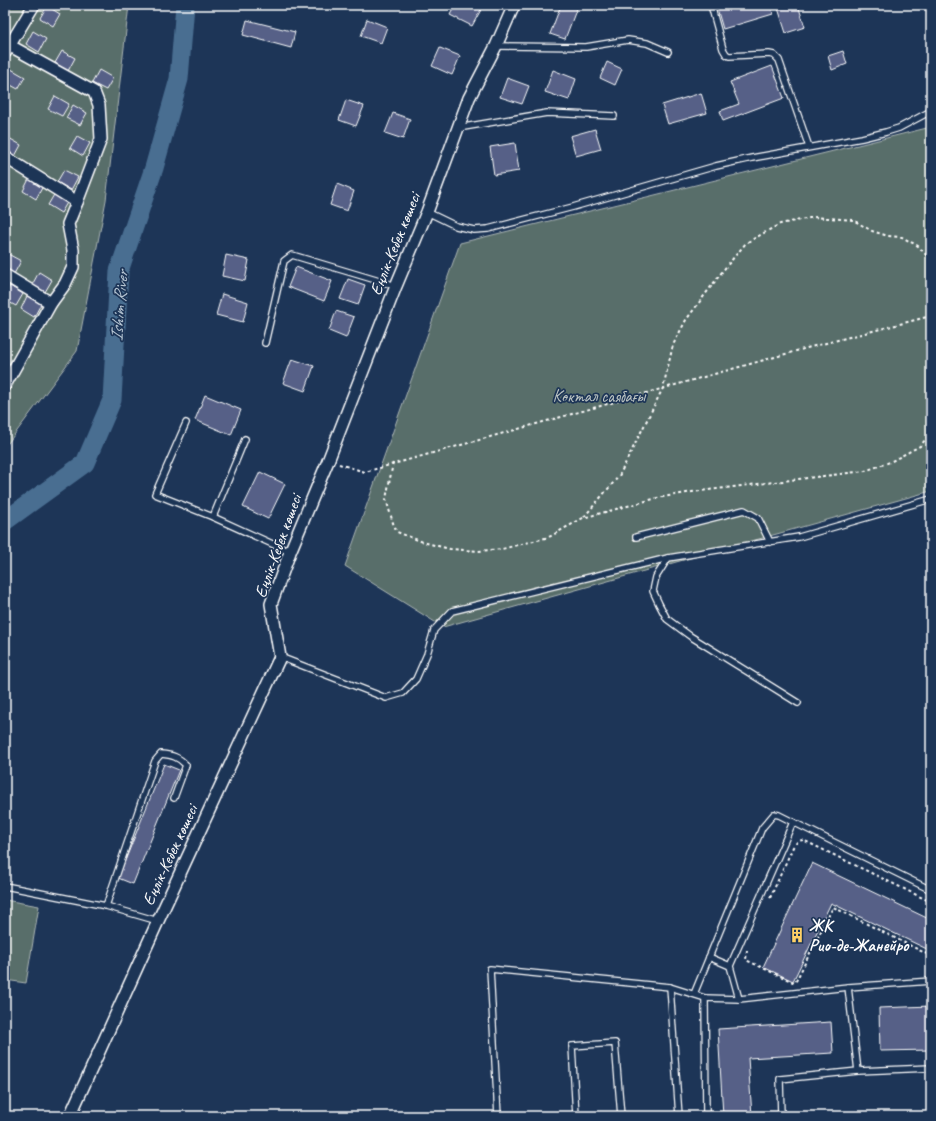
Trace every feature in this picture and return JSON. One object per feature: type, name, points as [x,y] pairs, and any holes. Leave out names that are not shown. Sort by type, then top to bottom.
[{"type":"street","points":[[5,385],[51,303],[65,284],[73,267],[73,250],[68,224],[101,139],[99,105],[94,92],[6,47],[34,5]]},
{"type":"street","name":"Еңлік-Кебек көшесі","points":[[70,1116],[280,657],[271,604],[290,552],[328,461],[396,286],[427,212],[469,98],[496,46],[514,5]]},
{"type":"street","points":[[5,157],[77,202]]},
{"type":"street","points":[[5,275],[51,303]]},
{"type":"lane","points":[[711,5],[723,49],[726,54],[729,56],[769,54],[774,55],[779,60],[809,147]]},
{"type":"lane","points":[[496,46],[586,47],[628,40],[647,43],[668,52]]},
{"type":"lane","points":[[427,212],[456,226],[474,230],[488,229],[573,207],[716,166],[862,138],[893,130],[931,111]]},
{"type":"lane","points":[[457,128],[547,113],[614,116]]},
{"type":"lane","points":[[265,343],[284,261],[292,255],[396,286]]},
{"type":"lane","points":[[186,423],[155,494],[213,517],[290,552]]},
{"type":"lane","points":[[213,517],[245,439]]},
{"type":"lane","points":[[280,657],[386,698],[403,693],[416,679],[427,654],[434,630],[452,611],[668,558],[800,537],[931,499]]},
{"type":"lane","points":[[636,537],[744,510],[758,518],[770,542]]},
{"type":"lane","points":[[668,558],[656,577],[653,591],[667,619],[690,636],[798,703]]},
{"type":"lane","points":[[106,906],[155,761],[161,754],[174,756],[181,760],[186,766],[174,798]]},
{"type":"lane","points":[[694,994],[762,828],[774,814],[779,815],[931,890]]},
{"type":"lane","points":[[739,999],[730,966],[792,822]]},
{"type":"lane","points":[[5,886],[106,906],[158,921]]},
{"type":"lane","points":[[709,957],[730,966]]},
{"type":"lane","points":[[498,1116],[490,969],[670,987],[705,998],[739,999],[848,986],[931,981]]},
{"type":"lane","points":[[848,986],[858,1071]]},
{"type":"lane","points":[[670,987],[679,1116]]},
{"type":"lane","points":[[705,998],[706,1116]]},
{"type":"lane","points":[[576,1116],[572,1046],[616,1043],[621,1116]]},
{"type":"lane","points":[[781,1116],[780,1079],[858,1071],[931,1068]]},
{"type":"path","points":[[583,518],[620,476],[663,388],[673,345],[686,320],[746,243],[780,224],[815,217],[853,220],[872,231],[888,236],[902,237],[918,246],[931,262]]},
{"type":"path","points":[[328,461],[365,472],[807,348],[931,316]]},
{"type":"path","points":[[393,463],[386,499],[397,532],[423,542],[450,549],[478,551],[502,549],[549,537],[583,518],[657,498],[692,492],[865,471],[890,462],[920,446],[931,433]]},
{"type":"path","points":[[770,898],[793,847],[798,841],[803,840],[931,902]]},
{"type":"path","points":[[747,948],[746,960],[796,983],[833,907],[931,956]]},
{"type":"green space","points":[[5,5],[129,5],[106,200],[77,351],[5,447]]},
{"type":"green space","name":"Көктал саябағы","points":[[931,127],[931,491],[443,627],[345,566],[460,243]]},
{"type":"green space","points":[[5,900],[39,906],[26,983],[5,980]]},
{"type":"building","points":[[455,5],[483,6],[472,26],[450,15]]},
{"type":"building","points":[[561,5],[578,5],[565,39],[550,34]]},
{"type":"building","points":[[716,5],[771,5],[773,14],[723,29]]},
{"type":"building","points":[[777,5],[798,5],[805,27],[786,33]]},
{"type":"building","points":[[859,5],[874,5],[860,10]]},
{"type":"building","points":[[47,6],[60,14],[53,26],[40,18]]},
{"type":"building","points":[[367,19],[387,27],[381,43],[361,36]]},
{"type":"building","points":[[247,20],[295,32],[291,48],[243,35]]},
{"type":"building","points":[[33,31],[46,39],[39,52],[26,44]]},
{"type":"building","points":[[440,48],[460,56],[452,75],[432,66]]},
{"type":"building","points":[[62,51],[75,58],[68,71],[55,63]]},
{"type":"building","points":[[843,51],[847,64],[832,70],[828,56]]},
{"type":"building","points":[[607,62],[622,69],[615,85],[600,78]]},
{"type":"building","points":[[772,66],[784,98],[723,121],[720,111],[739,104],[730,82]]},
{"type":"building","points":[[11,69],[25,77],[18,89],[5,82]]},
{"type":"building","points":[[99,70],[113,78],[106,90],[92,83]]},
{"type":"building","points":[[553,70],[576,79],[569,100],[545,92]]},
{"type":"building","points":[[507,78],[529,86],[522,104],[500,97]]},
{"type":"building","points":[[701,93],[707,113],[668,124],[662,105]]},
{"type":"building","points":[[55,96],[69,104],[62,116],[48,109]]},
{"type":"building","points":[[346,100],[364,106],[356,126],[339,120]]},
{"type":"building","points":[[73,105],[87,113],[80,125],[66,118]]},
{"type":"building","points":[[393,113],[410,119],[403,139],[385,133]]},
{"type":"building","points":[[595,129],[601,149],[576,156],[570,136]]},
{"type":"building","points":[[77,136],[90,143],[83,156],[70,148]]},
{"type":"building","points":[[7,137],[21,145],[14,158],[5,153],[5,141]]},
{"type":"building","points":[[515,143],[519,171],[494,175],[490,147]]},
{"type":"building","points":[[64,170],[78,177],[71,190],[57,182]]},
{"type":"building","points":[[29,179],[43,186],[36,199],[23,191]]},
{"type":"building","points":[[337,184],[354,191],[347,211],[330,205]]},
{"type":"building","points":[[55,193],[68,201],[61,213],[48,205]]},
{"type":"building","points":[[8,254],[21,261],[14,274],[5,269],[5,259]]},
{"type":"building","points":[[226,255],[249,260],[245,281],[222,276]]},
{"type":"building","points":[[296,267],[332,281],[324,301],[288,287]]},
{"type":"building","points":[[39,272],[52,280],[45,292],[32,285]]},
{"type":"building","points":[[348,279],[365,285],[358,305],[340,299]]},
{"type":"building","points":[[10,286],[23,294],[16,306],[5,300],[5,294]]},
{"type":"building","points":[[222,294],[248,302],[243,322],[216,315]]},
{"type":"building","points":[[27,296],[41,304],[34,317],[21,309]]},
{"type":"building","points":[[336,311],[354,317],[346,338],[329,331]]},
{"type":"building","points":[[292,359],[314,366],[305,391],[283,383]]},
{"type":"building","points":[[205,395],[241,410],[231,435],[195,420]]},
{"type":"building","points":[[260,472],[285,484],[268,519],[243,507]]},
{"type":"building","points":[[164,764],[179,770],[133,884],[118,878]]},
{"type":"building","name":"ЖК Рио-де-Жанейро","points":[[812,863],[931,920],[931,951],[831,903],[793,981],[763,967]]},
{"type":"building","points":[[931,1006],[931,1050],[880,1051],[879,1008]]},
{"type":"building","points":[[831,1022],[833,1053],[748,1058],[752,1116],[723,1116],[718,1029]]},
{"type":"waterway","name":"Ishim River","points":[[5,521],[85,463],[112,400],[119,271],[154,168],[179,79],[185,5]]},
{"type":"place","name":"ЖК Рио-де-Жанейро","points":[[797,935]]}]
